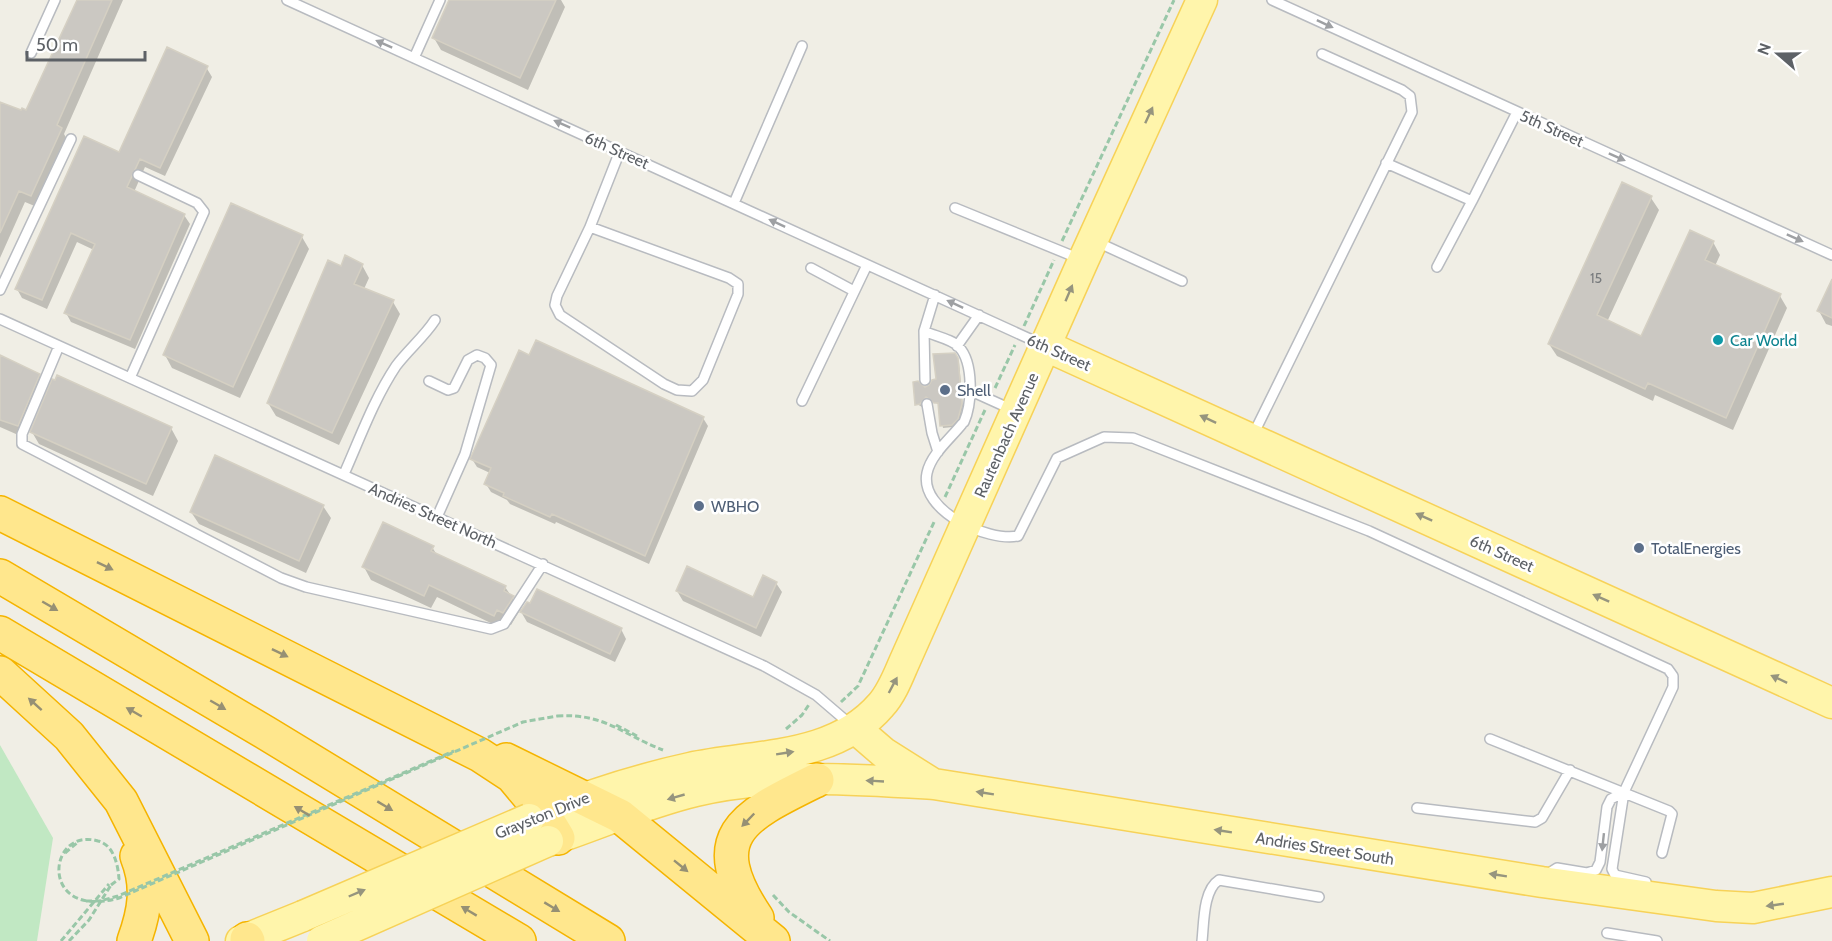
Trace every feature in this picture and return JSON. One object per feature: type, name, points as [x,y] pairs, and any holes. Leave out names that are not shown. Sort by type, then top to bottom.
[{"type":"highway","points":[[0,513],[480,755],[513,776],[544,828]]},
{"type":"highway","points":[[0,576],[266,733],[608,941]]},
{"type":"highway","points":[[0,633],[519,941]]},
{"type":"highway","points":[[317,671],[584,796],[620,816],[772,940]]},
{"type":"highway","points":[[0,673],[69,735],[121,801],[192,941]]},
{"type":"highway","points":[[69,735],[125,826],[139,858],[146,892],[142,920],[134,941]]},
{"type":"highway","points":[[772,940],[742,896],[733,877],[731,863],[734,839],[738,830],[757,810],[817,780]]},
{"type":"main road","name":"Rautenbach Avenue","points":[[855,729],[872,715],[892,689],[1087,250],[1203,0]]},
{"type":"main road","name":"6th Street","points":[[1046,346],[1832,703]]},
{"type":"main road","points":[[855,729],[884,753],[934,784]]},
{"type":"main road","name":"Grayston Drive","points":[[322,941],[544,828],[584,796],[692,767],[799,751],[832,741],[855,729]]},
{"type":"main road","name":"Grayston Drive","points":[[245,940],[303,916],[544,828],[620,816],[698,791],[763,782],[817,780]]},
{"type":"main road","name":"Andries Street South","points":[[817,780],[934,784],[1542,882],[1662,889],[1716,906],[1753,908],[1832,892]]},
{"type":"lane","points":[[31,53],[55,0]]},
{"type":"lane","name":"6th Street","points":[[286,0],[1046,346]]},
{"type":"lane","points":[[414,58],[440,0]]},
{"type":"lane","name":"5th Street","points":[[1272,0],[1832,255]]},
{"type":"lane","points":[[734,203],[802,46]]},
{"type":"lane","points":[[1251,439],[1412,112],[1410,96],[1322,54]]},
{"type":"lane","points":[[1437,267],[1517,112]]},
{"type":"lane","points":[[0,290],[71,139]]},
{"type":"lane","points":[[590,227],[729,278],[738,284],[738,294],[703,380],[692,391],[677,390],[664,384],[560,315],[555,305],[557,296],[590,227],[620,151]]},
{"type":"lane","points":[[1386,163],[1472,201]]},
{"type":"lane","points":[[130,378],[204,212],[197,203],[138,175]]},
{"type":"lane","points":[[955,208],[1059,248],[1087,250],[1182,281]]},
{"type":"lane","points":[[802,401],[867,265]]},
{"type":"lane","points":[[810,268],[854,291]]},
{"type":"lane","points":[[925,380],[924,331],[935,295]]},
{"type":"lane","points":[[957,345],[979,315]]},
{"type":"lane","name":"Andries Street North","points":[[0,319],[764,666],[816,695],[855,729]]},
{"type":"lane","points":[[344,474],[375,403],[397,365],[421,340],[435,320]]},
{"type":"lane","points":[[924,331],[957,345],[963,353],[971,391],[969,411],[963,423],[938,452],[928,469],[928,490],[940,508],[966,526],[1007,538],[1018,536],[1057,458],[1104,437],[1119,436],[1144,441],[1358,526],[1668,669],[1673,676],[1673,687],[1624,792],[1612,869],[1614,875],[1662,889]]},
{"type":"lane","points":[[59,346],[21,434],[22,444],[281,578],[306,587],[491,629],[504,624],[543,564]]},
{"type":"lane","points":[[429,381],[448,390],[454,388],[468,360],[477,355],[486,358],[491,365],[465,454],[437,517]]},
{"type":"lane","points":[[971,391],[1017,412]]},
{"type":"lane","points":[[927,404],[938,452]]},
{"type":"lane","points":[[1490,739],[1624,792],[1672,814],[1662,853]]},
{"type":"lane","points":[[1417,808],[1525,823],[1535,822],[1542,818],[1570,770]]},
{"type":"lane","points":[[1542,882],[1547,874],[1557,867],[1587,873],[1596,870],[1600,862],[1607,807],[1611,799],[1624,792]]},
{"type":"lane","points":[[1202,941],[1208,898],[1212,886],[1220,880],[1319,897]]},
{"type":"lane","points":[[1607,933],[1657,941]]},
{"type":"path","points":[[777,733],[793,724],[816,695]]},
{"type":"path","points":[[61,941],[110,885],[117,878],[116,867],[103,844],[89,840],[76,842],[65,854],[61,864],[61,878],[70,892],[84,901],[100,902],[522,721],[579,713],[600,717],[672,752]]},
{"type":"path","points":[[69,941],[89,920],[110,885]]},
{"type":"path","points":[[769,891],[789,912],[830,941]]},
{"type":"green space","points":[[0,745],[53,838],[37,941],[0,941]]},
{"type":"building","points":[[77,0],[112,0],[57,125],[62,128],[31,196],[19,191],[0,233],[0,102],[26,110]]},
{"type":"building","points":[[449,0],[556,0],[520,78],[432,38]]},
{"type":"building","points":[[167,47],[208,66],[160,168],[140,159],[127,187],[185,214],[130,340],[64,313],[95,244],[71,233],[42,300],[15,289],[84,136],[119,152]]},
{"type":"building","points":[[1622,182],[1652,196],[1597,315],[1641,336],[1690,230],[1714,241],[1705,260],[1781,294],[1726,418],[1648,383],[1645,389],[1548,344]]},
{"type":"building","points":[[231,203],[303,235],[233,387],[163,355]]},
{"type":"building","points":[[345,255],[363,264],[354,284],[394,300],[332,433],[267,403],[328,260],[341,266]]},
{"type":"building","points":[[1832,279],[1832,318],[1817,311]]},
{"type":"building","points":[[536,340],[704,417],[645,556],[552,514],[550,517],[503,496],[504,493],[484,484],[491,468],[470,459],[519,350],[529,355]]},
{"type":"building","points":[[955,353],[958,358],[962,404],[958,419],[952,425],[940,426],[938,403],[926,397],[920,404],[915,405],[913,382],[918,381],[925,387],[936,379],[933,354]]},
{"type":"building","points":[[0,355],[40,374],[18,426],[0,420]]},
{"type":"building","points":[[57,375],[172,427],[146,484],[30,432],[52,379],[55,380]]},
{"type":"building","points":[[215,455],[324,505],[299,561],[190,512]]},
{"type":"building","points":[[383,522],[434,546],[431,551],[506,586],[504,591],[514,596],[503,613],[497,610],[494,616],[429,585],[424,596],[362,567]]},
{"type":"building","points":[[687,566],[753,597],[763,575],[777,582],[756,628],[676,591]]},
{"type":"building","points":[[537,589],[622,628],[610,654],[520,612],[527,602],[530,603]]},
{"type":"place","name":"Car World","points":[[1718,340]]},
{"type":"place","name":"Shell","points":[[945,390]]},
{"type":"place","name":"WBHO","points":[[699,506]]},
{"type":"place","name":"TotalEnergies","points":[[1639,548]]}]
